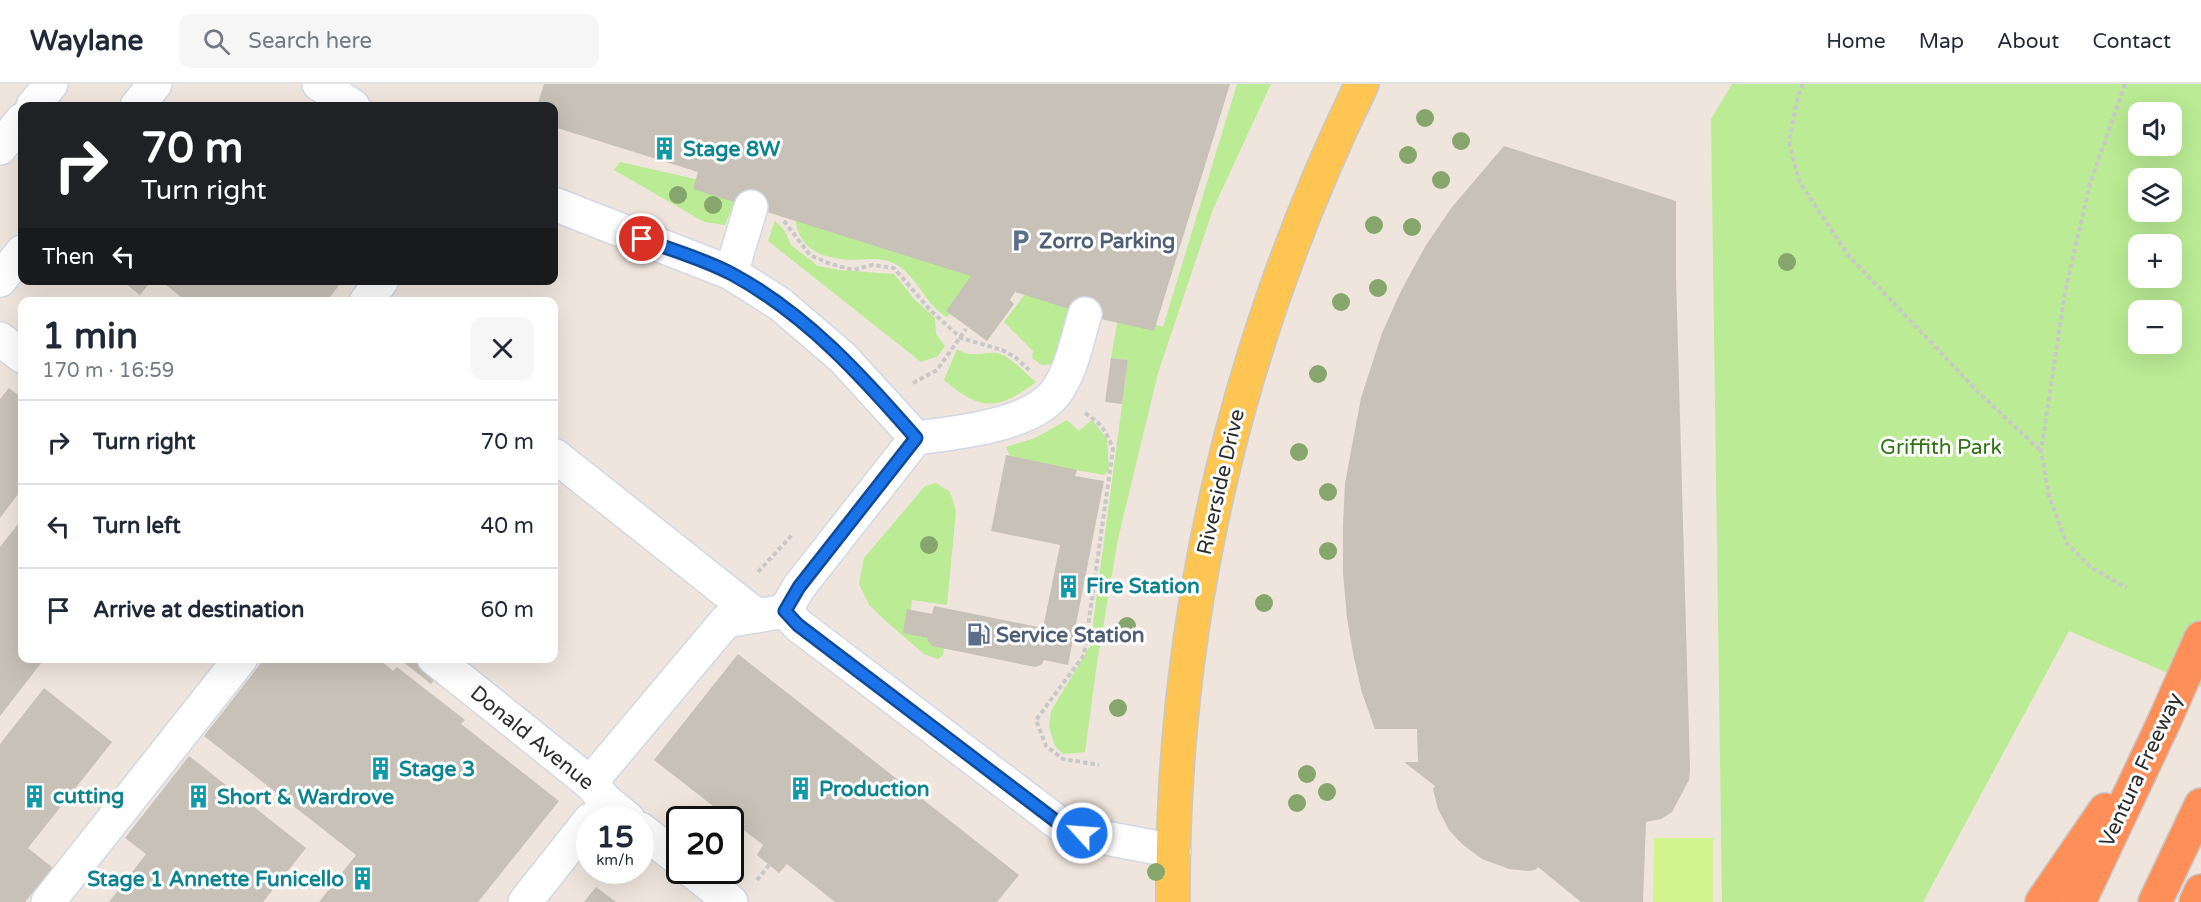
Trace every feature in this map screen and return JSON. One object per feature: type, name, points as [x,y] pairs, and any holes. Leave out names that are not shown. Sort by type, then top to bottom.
[{"type":"highway","name":"Ventura Freeway","points":[[2079,902],[2201,638]]},
{"type":"highway","points":[[2042,902],[2163,724]]},
{"type":"highway","points":[[2155,902],[2201,805]]},
{"type":"highway","points":[[2196,902],[2201,891]]},
{"type":"main road","name":"Riverside Drive","points":[[1173,902],[1176,774],[1191,631],[1206,542],[1228,443],[1258,343],[1289,253],[1331,149],[1362,84]]},
{"type":"lane","points":[[36,102],[51,84]]},
{"type":"lane","points":[[140,102],[155,84]]},
{"type":"lane","points":[[319,84],[347,102]]},
{"type":"lane","points":[[0,148],[18,125]]},
{"type":"lane","points":[[558,206],[731,273],[780,304],[843,357],[916,438]]},
{"type":"lane","points":[[731,273],[751,207]]},
{"type":"lane","points":[[0,280],[18,257]]},
{"type":"lane","points":[[602,806],[726,621],[771,613],[799,587],[916,438],[985,428],[1035,410],[1055,394],[1068,370],[1085,314]]},
{"type":"lane","points":[[0,339],[18,353]]},
{"type":"lane","points":[[558,459],[771,613],[798,625],[1069,831],[1174,851]]},
{"type":"lane","points":[[48,902],[237,663]]},
{"type":"lane","name":"Donald Avenue","points":[[440,663],[599,806]]},
{"type":"lane","points":[[525,902],[576,839]]},
{"type":"lane","points":[[654,840],[666,849]]},
{"type":"lane","points":[[708,884],[731,902]]},
{"type":"path","points":[[1803,84],[1798,96],[1789,142],[1799,182],[1848,255],[1979,393],[2041,451]]},
{"type":"path","points":[[2125,84],[2090,184],[2065,292],[2041,451],[2049,496],[2067,544],[2092,568],[2127,588]]},
{"type":"path","points":[[781,218],[810,255],[828,263],[853,270],[872,265],[894,267],[931,311],[961,338],[1002,350],[1015,357],[1055,394],[1098,421],[1106,432],[1113,449],[1084,655],[1036,720],[1046,746],[1063,759],[1099,765]]},
{"type":"green space","points":[[1237,84],[1271,84],[1213,209],[1158,373],[1118,539],[1085,752],[1063,754],[1055,746],[1049,727],[1051,711],[1090,646],[1128,360],[1111,358],[1119,313],[1163,327]]},
{"type":"green space","name":"Griffith Park","points":[[1732,84],[2201,84],[2201,687],[2069,631],[1923,902],[1722,902],[1711,119]]},
{"type":"green space","points":[[620,162],[695,179],[737,195],[725,225],[704,222],[614,170]]},
{"type":"green space","points":[[795,213],[983,277],[956,311],[946,317],[933,305],[910,276],[895,264],[879,259],[838,259],[828,257],[811,248],[800,234],[796,225]]},
{"type":"green space","points":[[775,221],[785,231],[791,245],[818,266],[894,274],[914,299],[935,318],[936,334],[945,346],[938,356],[921,362],[768,241]]},
{"type":"green space","points":[[1028,290],[1076,301],[1056,364],[1042,365],[1032,358],[1033,351],[1004,322]]},
{"type":"green space","points":[[957,349],[969,354],[997,353],[1003,355],[1036,382],[1011,398],[1000,402],[979,402],[969,398],[944,380]]},
{"type":"green space","points":[[1067,420],[1079,431],[1092,420],[1107,439],[1109,470],[1104,475],[1011,458],[1006,447],[1035,438]]},
{"type":"green space","points":[[936,483],[950,492],[956,511],[947,605],[912,600],[909,627],[945,644],[943,655],[938,659],[924,654],[869,605],[859,584],[864,558],[925,486]]},
{"type":"green space","points":[[1654,838],[1713,838],[1713,902],[1653,902]]},
{"type":"building","name":"Zorro Parking","points":[[544,84],[1230,84],[1154,331],[1101,319],[1015,292],[1010,300],[1014,304],[987,341],[946,311],[971,276],[693,189],[698,172],[558,128],[558,102],[538,102]]},
{"type":"building","points":[[1504,146],[1676,201],[1676,276],[1690,770],[1689,780],[1672,812],[1661,819],[1646,822],[1643,902],[1581,902],[1538,867],[1528,871],[1509,869],[1482,859],[1462,844],[1449,830],[1438,809],[1433,789],[1435,786],[1404,762],[1418,762],[1417,729],[1375,729],[1362,693],[1354,658],[1347,618],[1343,573],[1343,526],[1345,483],[1361,398],[1382,333],[1426,245],[1452,207]]},
{"type":"building","points":[[127,285],[148,285],[140,295]]},
{"type":"building","points":[[166,285],[339,285],[330,297],[181,297]]},
{"type":"building","points":[[1111,358],[1128,360],[1122,404],[1105,402]]},
{"type":"building","points":[[9,388],[18,395],[18,494],[0,518],[0,399]]},
{"type":"building","name":"Fire Station","points":[[1006,455],[1077,470],[1075,476],[1104,481],[1068,665],[1044,660],[1041,665],[1035,667],[932,646],[928,638],[903,633],[907,609],[932,614],[934,606],[1043,628],[1060,545],[991,531]]},
{"type":"building","points":[[18,524],[18,663],[41,663],[0,716],[0,547]]},
{"type":"building","name":"Production","points":[[738,654],[1019,875],[997,902],[835,902],[787,864],[779,873],[757,855],[763,845],[744,830],[744,806],[713,806],[654,760]]},
{"type":"building","name":"Stage 3","points":[[261,663],[384,663],[393,671],[397,667],[465,720],[461,724],[559,801],[478,902],[319,902],[356,855],[204,736]]},
{"type":"building","points":[[404,663],[427,663],[439,673],[431,684]]},
{"type":"building","name":"cutting","points":[[44,688],[112,742],[28,848],[53,868],[25,902],[0,902],[0,744]]},
{"type":"building","name":"Short & Wardrove","points":[[189,756],[306,848],[263,902],[109,902],[146,854],[125,838]]},
{"type":"building","points":[[596,887],[616,902],[584,902]]},
{"type":"place","name":"Stage 8W","points":[[665,149]]},
{"type":"place","name":"Zorro Parking","points":[[1021,241]]},
{"type":"place","name":"Fire Station","points":[[1068,586]]},
{"type":"place","name":"Service Station","points":[[978,635]]},
{"type":"place","name":"Stage 3","points":[[381,769]]},
{"type":"place","name":"Production","points":[[801,789]]},
{"type":"place","name":"cutting","points":[[35,796]]},
{"type":"place","name":"Short & Wardrove","points":[[199,797]]},
{"type":"place","name":"Stage 1 Annette Funicello","points":[[362,879]]},
{"type":"route","points":[[642,239],[731,273],[780,304],[843,357],[916,438],[799,587],[785,611],[798,625],[1069,831],[1082,833]]}]
